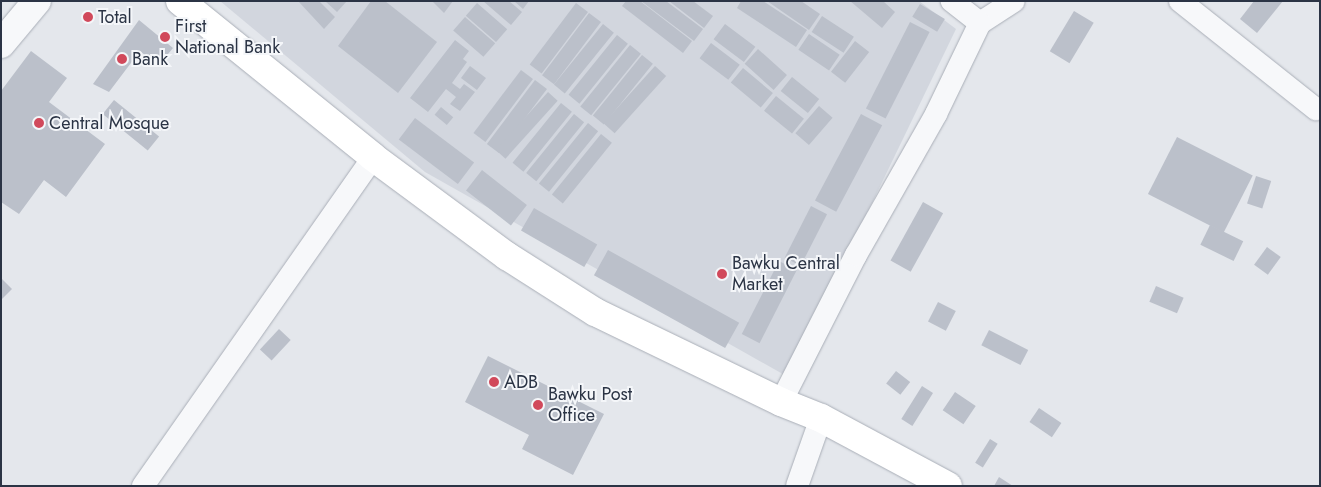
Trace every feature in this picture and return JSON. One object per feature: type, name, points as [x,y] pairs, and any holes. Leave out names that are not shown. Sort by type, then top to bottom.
[{"type":"highway","points":[[180,1],[373,157],[507,256],[595,312],[781,402],[821,418],[948,486]]},
{"type":"street","points":[[1,44],[37,1]]},
{"type":"street","points":[[952,1],[980,23]]},
{"type":"street","points":[[781,402],[856,255],[936,114],[980,23],[1014,1]]},
{"type":"street","points":[[1180,1],[1316,109]]},
{"type":"street","points":[[143,486],[373,157]]},
{"type":"street","points":[[797,486],[821,418]]},
{"type":"shaded area","name":"Bawku Central Market","points":[[220,1],[919,1],[956,29],[788,377],[425,172]]},
{"type":"building","points":[[298,1],[319,1],[335,17],[324,29]]},
{"type":"building","points":[[325,1],[347,1],[337,12]]},
{"type":"building","points":[[371,1],[385,1],[437,42],[398,93],[338,46]]},
{"type":"building","points":[[432,1],[453,1],[444,13]]},
{"type":"building","points":[[483,1],[509,1],[522,12],[511,25]]},
{"type":"building","points":[[514,1],[529,1],[523,9]]},
{"type":"building","points":[[626,1],[640,1],[692,41],[683,53],[622,6]]},
{"type":"building","points":[[641,1],[666,1],[703,29],[694,41]]},
{"type":"building","points":[[669,1],[693,1],[713,16],[704,28]]},
{"type":"building","points":[[741,1],[763,1],[807,30],[796,47],[737,8]]},
{"type":"building","points":[[767,1],[801,1],[820,14],[809,30]]},
{"type":"building","points":[[850,1],[883,1],[895,12],[882,28]]},
{"type":"building","points":[[1254,1],[1283,1],[1257,33],[1240,19]]},
{"type":"building","points":[[477,3],[507,29],[496,42],[466,16]]},
{"type":"building","points":[[576,3],[588,12],[542,74],[530,64]]},
{"type":"building","points":[[920,4],[945,19],[937,32],[912,17]]},
{"type":"building","points":[[1074,11],[1094,23],[1070,63],[1050,51]]},
{"type":"building","points":[[589,13],[601,22],[554,84],[542,75]]},
{"type":"building","points":[[822,16],[854,37],[844,53],[812,32]]},
{"type":"building","points":[[465,17],[495,43],[483,57],[453,31]]},
{"type":"building","name":"Bank","points":[[139,20],[173,48],[158,66],[140,51],[109,92],[93,84]]},
{"type":"building","points":[[910,22],[930,32],[886,118],[866,108]]},
{"type":"building","points":[[603,24],[614,33],[565,93],[554,85]]},
{"type":"building","points":[[725,24],[755,47],[744,62],[714,39]]},
{"type":"building","points":[[809,34],[840,55],[829,70],[798,50]]},
{"type":"building","points":[[617,35],[628,44],[579,104],[569,95]]},
{"type":"building","points":[[455,40],[469,51],[463,59],[467,62],[452,83],[460,89],[464,84],[475,92],[460,111],[450,104],[456,97],[446,89],[428,112],[410,98]]},
{"type":"building","points":[[855,41],[869,52],[845,83],[831,72]]},
{"type":"building","points":[[711,43],[740,65],[728,80],[700,58]]},
{"type":"building","points":[[630,45],[641,54],[591,115],[580,106]]},
{"type":"building","points":[[758,49],[787,75],[774,90],[745,64]]},
{"type":"building","name":"Central Mosque","points":[[31,51],[67,78],[49,102],[105,144],[66,197],[44,180],[19,214],[1,202],[1,91]]},
{"type":"building","points":[[642,55],[653,64],[604,124],[593,116]]},
{"type":"building","points":[[470,66],[486,78],[477,90],[461,78]]},
{"type":"building","points":[[655,66],[666,76],[615,133],[603,123]]},
{"type":"building","points":[[743,68],[773,93],[761,108],[731,83]]},
{"type":"building","points":[[521,70],[533,79],[485,142],[473,133]]},
{"type":"building","points":[[792,77],[819,99],[808,113],[781,91]]},
{"type":"building","points":[[535,80],[547,89],[499,153],[487,144]]},
{"type":"building","points":[[548,92],[558,101],[505,159],[496,150]]},
{"type":"building","points":[[776,96],[804,119],[792,133],[764,111]]},
{"type":"building","points":[[114,100],[159,137],[148,150],[103,114]]},
{"type":"building","points":[[561,103],[572,112],[523,172],[513,163]]},
{"type":"building","points":[[819,106],[833,118],[809,145],[795,133]]},
{"type":"building","points":[[441,107],[453,117],[447,125],[435,115]]},
{"type":"building","points":[[574,114],[584,122],[536,181],[526,173]]},
{"type":"building","points":[[861,114],[882,125],[836,212],[815,201]]},
{"type":"building","points":[[415,118],[474,163],[458,184],[399,140]]},
{"type":"building","points":[[588,123],[598,131],[549,192],[539,184]]},
{"type":"building","points":[[601,134],[612,143],[563,203],[552,195]]},
{"type":"building","points":[[1177,137],[1253,176],[1224,233],[1148,194]]},
{"type":"building","points":[[482,170],[527,205],[511,226],[466,190]]},
{"type":"building","points":[[1256,176],[1271,181],[1262,209],[1247,204]]},
{"type":"building","points":[[923,202],[943,213],[911,272],[891,261]]},
{"type":"building","points":[[811,206],[827,214],[801,266],[785,258]]},
{"type":"building","points":[[534,208],[597,244],[584,267],[521,231]]},
{"type":"building","points":[[1210,225],[1243,241],[1234,261],[1200,245]]},
{"type":"building","points":[[1267,247],[1281,257],[1268,275],[1254,265]]},
{"type":"building","points":[[608,250],[739,323],[725,348],[594,275]]},
{"type":"building","points":[[779,261],[797,270],[760,343],[742,334]]},
{"type":"building","points":[[1,278],[12,289],[1,300]]},
{"type":"building","points":[[1156,286],[1184,298],[1177,313],[1149,302]]},
{"type":"building","points":[[938,302],[956,311],[946,331],[928,322]]},
{"type":"building","points":[[279,329],[291,340],[272,360],[260,349]]},
{"type":"building","points":[[989,330],[1028,350],[1020,365],[981,345]]},
{"type":"building","points":[[488,356],[604,414],[573,475],[522,449],[529,435],[465,402]]},
{"type":"building","points":[[896,371],[910,382],[900,395],[886,384]]},
{"type":"building","points":[[922,386],[933,393],[912,426],[901,419]]},
{"type":"building","points":[[955,392],[976,406],[963,424],[943,410]]},
{"type":"building","points":[[1039,408],[1061,423],[1052,437],[1029,422]]},
{"type":"building","points":[[990,439],[998,444],[983,468],[975,463]]},
{"type":"building","points":[[999,477],[1013,486],[994,486]]},
{"type":"place","name":"Total","points":[[88,17]]},
{"type":"place","name":"First National Bank","points":[[165,37]]},
{"type":"place","name":"Bank","points":[[122,59]]},
{"type":"place","name":"Central Mosque","points":[[39,123]]},
{"type":"place","name":"Bawku Central Market","points":[[722,274]]},
{"type":"place","name":"ADB","points":[[494,382]]},
{"type":"place","name":"Bawku Post Office","points":[[538,405]]}]
